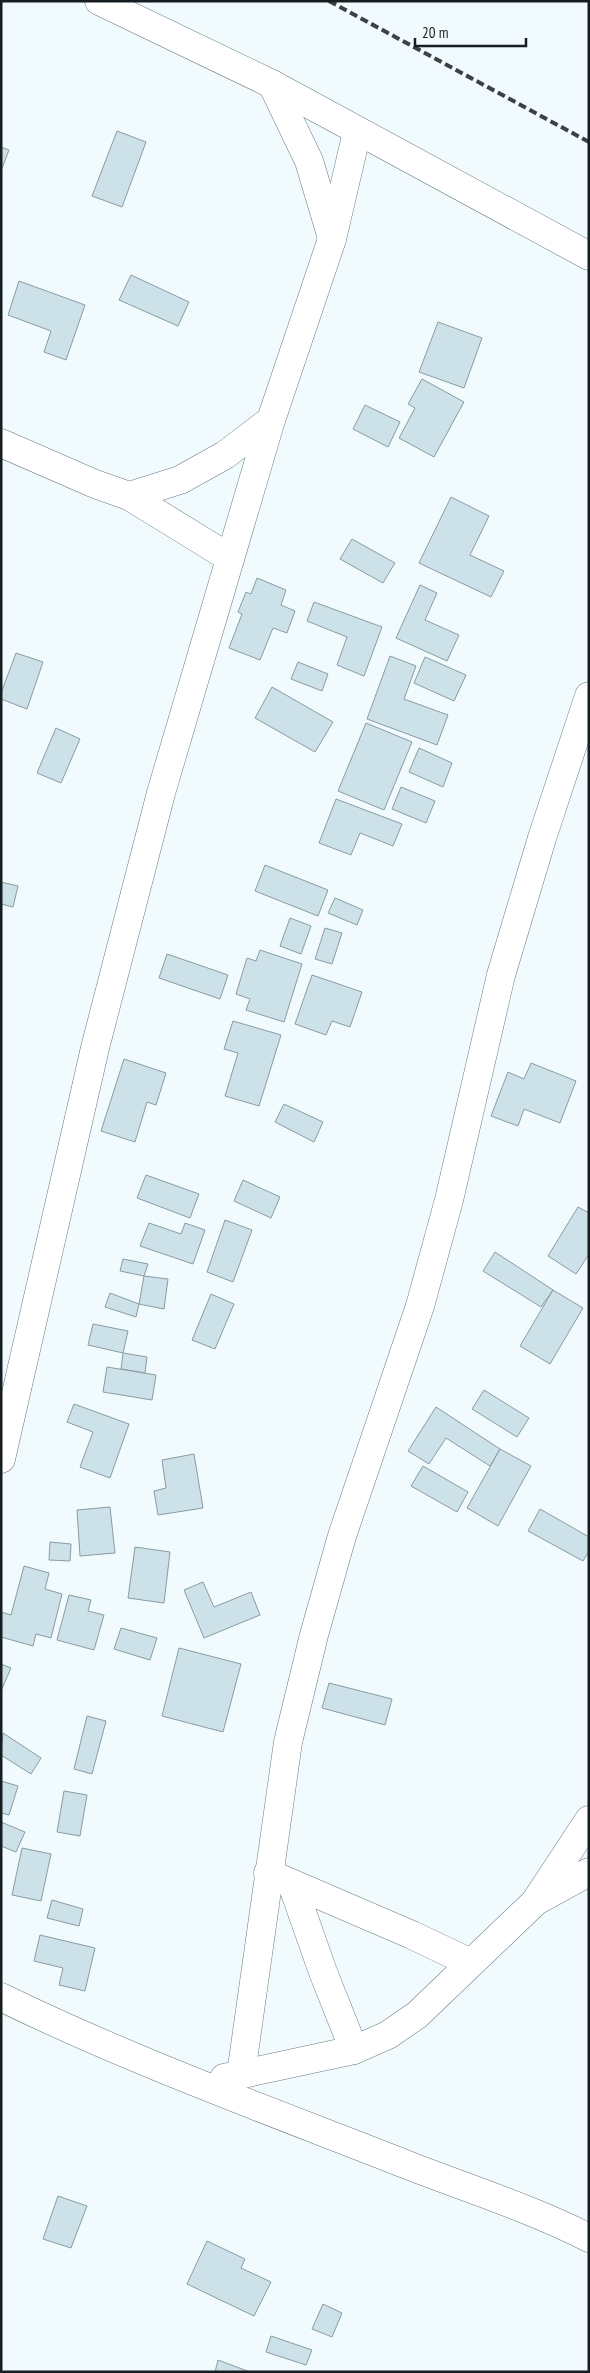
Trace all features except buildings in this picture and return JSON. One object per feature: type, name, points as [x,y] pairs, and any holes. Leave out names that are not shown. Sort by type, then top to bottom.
[{"type":"street","points":[[100,1],[272,84],[357,132],[589,256]]},
{"type":"street","points":[[272,84],[309,161],[332,239]]},
{"type":"street","points":[[1,1459],[95,1048],[161,793],[271,420],[332,239],[357,132]]},
{"type":"street","points":[[129,496],[180,480],[225,455],[271,420]]},
{"type":"street","points":[[1,443],[95,484],[129,496],[230,558]]},
{"type":"street","points":[[241,2074],[280,1879],[288,1742],[314,1635],[342,1536],[420,1306],[449,1200],[501,975],[542,838],[589,696]]},
{"type":"street","points":[[202,2085],[241,2074],[354,2050],[388,2035],[417,2015],[535,1902],[589,1820]]},
{"type":"street","points":[[535,1902],[589,1872]]},
{"type":"street","points":[[280,1879],[471,1963]]},
{"type":"street","points":[[280,1879],[323,1972],[354,2050]]},
{"type":"street","points":[[1,1998],[55,2024],[202,2085],[502,2201],[589,2238]]},
{"type":"railway","points":[[329,1],[589,142]]}]
